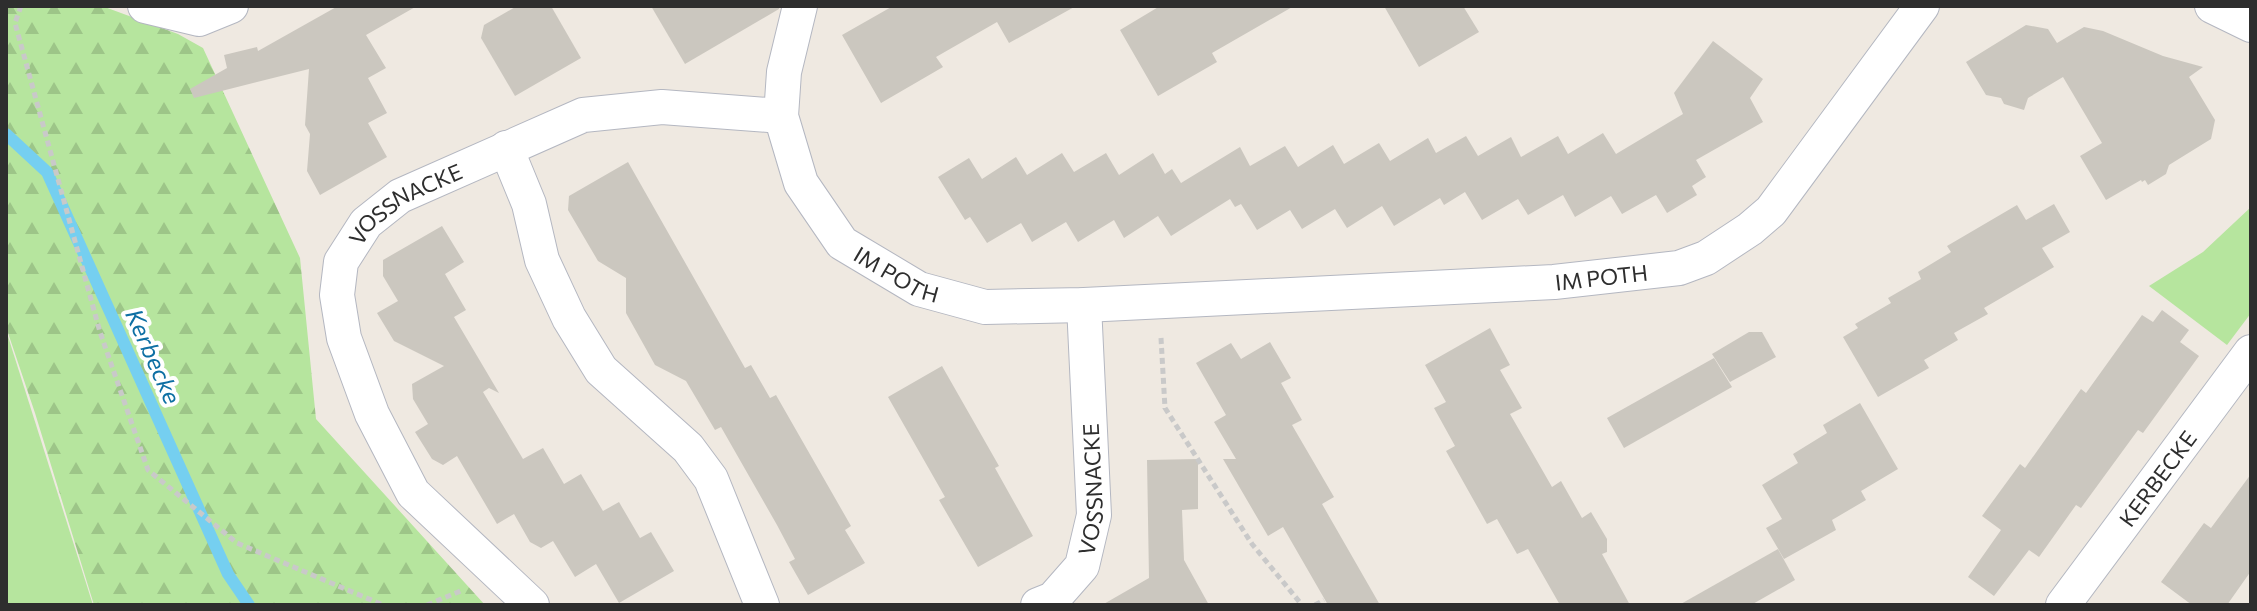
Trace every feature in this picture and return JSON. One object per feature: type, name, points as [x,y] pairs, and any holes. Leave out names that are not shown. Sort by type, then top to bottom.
[{"type":"street","points":[[145,6],[199,19],[231,6]]},
{"type":"street","name":"IM POTH","points":[[800,6],[784,72],[781,116],[801,183],[842,243],[919,289],[985,307],[1554,282],[1679,268],[1706,258],[1742,235],[1771,211],[1922,6]]},
{"type":"street","points":[[2212,6],[2251,25]]},
{"type":"street","name":"VOSSNACKE","points":[[532,605],[413,493],[372,414],[344,338],[337,295],[341,262],[366,223],[400,196],[583,115],[662,107],[781,116]]},
{"type":"street","points":[[506,148],[529,204],[542,260],[569,318],[601,370],[688,448],[711,479],[762,605]]},
{"type":"street","name":"VOSSNACKE","points":[[1038,605],[1053,599],[1082,566],[1094,515],[1084,305]]},
{"type":"street","name":"KERBECKE","points":[[2063,605],[2251,352]]},
{"type":"path","points":[[21,6],[15,23],[100,332],[148,470],[237,543],[383,605]]},
{"type":"path","points":[[1160,301],[1165,408],[1243,532],[1302,605]]},
{"type":"path","points":[[1315,605],[1324,600]]},
{"type":"green space","points":[[6,6],[102,6],[178,34],[203,48],[300,258],[316,419],[485,605],[94,605],[6,327]]},
{"type":"green space","points":[[2251,207],[2251,313],[2227,345],[2149,286],[2203,252]]},
{"type":"green space","points":[[6,330],[93,605],[6,605]]},
{"type":"building","points":[[338,6],[417,6],[366,35],[386,68],[368,78],[387,113],[368,123],[387,157],[320,195],[307,171],[310,134],[305,125],[309,69],[194,98],[190,89],[227,68],[224,55],[257,47],[258,51]]},
{"type":"building","points":[[517,6],[551,6],[581,58],[515,96],[481,38],[484,25]]},
{"type":"building","points":[[651,6],[779,6],[779,9],[685,64]]},
{"type":"building","points":[[893,6],[1076,6],[1009,43],[997,22],[936,57],[943,67],[881,103],[842,35]]},
{"type":"building","points":[[1160,6],[1294,6],[1212,53],[1217,62],[1158,96],[1120,30]]},
{"type":"building","points":[[1384,6],[1463,6],[1479,32],[1419,67]]},
{"type":"building","points":[[2026,25],[2048,29],[2057,43],[2084,27],[2103,31],[2163,56],[2203,67],[2189,77],[2215,120],[2211,139],[2169,165],[2166,174],[2148,185],[2141,180],[2106,200],[2080,156],[2102,143],[2063,77],[2028,98],[2024,110],[2004,104],[2001,98],[1986,95],[1966,62]]},
{"type":"building","points":[[1713,41],[1763,79],[1750,98],[1763,122],[1696,160],[1706,177],[1692,186],[1697,195],[1667,213],[1656,195],[1622,214],[1611,196],[1575,217],[1563,195],[1528,215],[1518,199],[1482,220],[1465,192],[1444,205],[1440,198],[1394,226],[1382,206],[1347,228],[1335,209],[1302,229],[1290,210],[1257,230],[1241,204],[1235,207],[1230,199],[1171,236],[1158,216],[1124,238],[1114,220],[1078,242],[1066,222],[1032,242],[1021,223],[987,243],[970,217],[965,220],[938,177],[969,158],[982,179],[1016,157],[1027,175],[1062,153],[1074,172],[1106,153],[1119,175],[1153,153],[1165,174],[1172,169],[1181,183],[1240,147],[1250,166],[1285,146],[1298,167],[1333,145],[1344,164],[1379,143],[1390,161],[1428,138],[1436,153],[1466,136],[1478,156],[1511,137],[1521,157],[1558,136],[1568,154],[1603,133],[1616,154],[1683,114],[1674,93]]},
{"type":"building","points":[[628,162],[745,368],[751,365],[770,398],[776,395],[851,526],[845,530],[865,563],[808,595],[789,562],[795,559],[721,427],[715,430],[686,381],[655,365],[626,313],[626,278],[598,261],[568,210],[569,196]]},
{"type":"building","points":[[2054,204],[2070,232],[2042,248],[2054,267],[1984,308],[1988,314],[1954,333],[1958,340],[1924,360],[1929,368],[1878,397],[1843,337],[1858,328],[1855,324],[1891,303],[1888,298],[1921,279],[1918,272],[1951,252],[1947,246],[2017,205],[2026,220]]},
{"type":"building","points":[[442,226],[464,262],[445,274],[466,310],[454,317],[499,393],[489,388],[483,392],[523,459],[543,448],[564,484],[581,474],[603,511],[619,502],[640,538],[651,532],[674,571],[619,603],[596,564],[575,577],[553,541],[541,548],[530,542],[514,514],[497,524],[457,456],[443,465],[432,459],[415,432],[428,424],[413,399],[412,384],[444,366],[394,341],[377,313],[398,301],[383,276],[383,260]]},
{"type":"building","points":[[2162,310],[2189,330],[2180,342],[2199,356],[2143,433],[2138,430],[2081,508],[2076,505],[2039,557],[2029,550],[1994,596],[1968,577],[2001,530],[1982,516],[2020,464],[2025,468],[2081,389],[2086,393],[2142,315],[2153,322]]},
{"type":"building","points":[[1490,328],[1510,365],[1500,370],[1522,408],[1510,414],[1552,487],[1561,481],[1582,518],[1591,512],[1607,539],[1607,552],[1602,554],[1630,605],[1560,605],[1528,549],[1517,554],[1497,519],[1487,524],[1446,451],[1455,446],[1434,408],[1446,402],[1425,365]]},
{"type":"building","points":[[1749,332],[1762,332],[1776,357],[1730,382],[1712,354]]},
{"type":"building","points":[[1270,342],[1291,378],[1281,383],[1302,420],[1292,425],[1334,497],[1322,504],[1380,605],[1328,605],[1283,527],[1268,536],[1223,459],[1236,459],[1214,422],[1226,415],[1196,363],[1231,343],[1241,359]]},
{"type":"building","points":[[1714,358],[1732,387],[1624,448],[1607,418]]},
{"type":"building","points":[[942,366],[999,466],[995,468],[1033,536],[978,567],[939,500],[945,497],[888,397]]},
{"type":"building","points":[[1860,403],[1898,469],[1861,491],[1866,500],[1832,520],[1836,530],[1784,559],[1766,528],[1782,519],[1762,485],[1798,463],[1793,454],[1827,433],[1823,425]]},
{"type":"building","points":[[1198,459],[1198,509],[1182,510],[1184,560],[1209,605],[1102,605],[1149,578],[1147,460]]},
{"type":"building","points":[[2251,474],[2251,571],[2227,605],[2192,605],[2161,582],[2204,523],[2211,528]]},
{"type":"building","points":[[1778,549],[1795,580],[1751,605],[1679,605]]},
{"type":"waterway","name":"Kerbecke","points":[[6,134],[47,172],[228,574],[249,605]]}]
